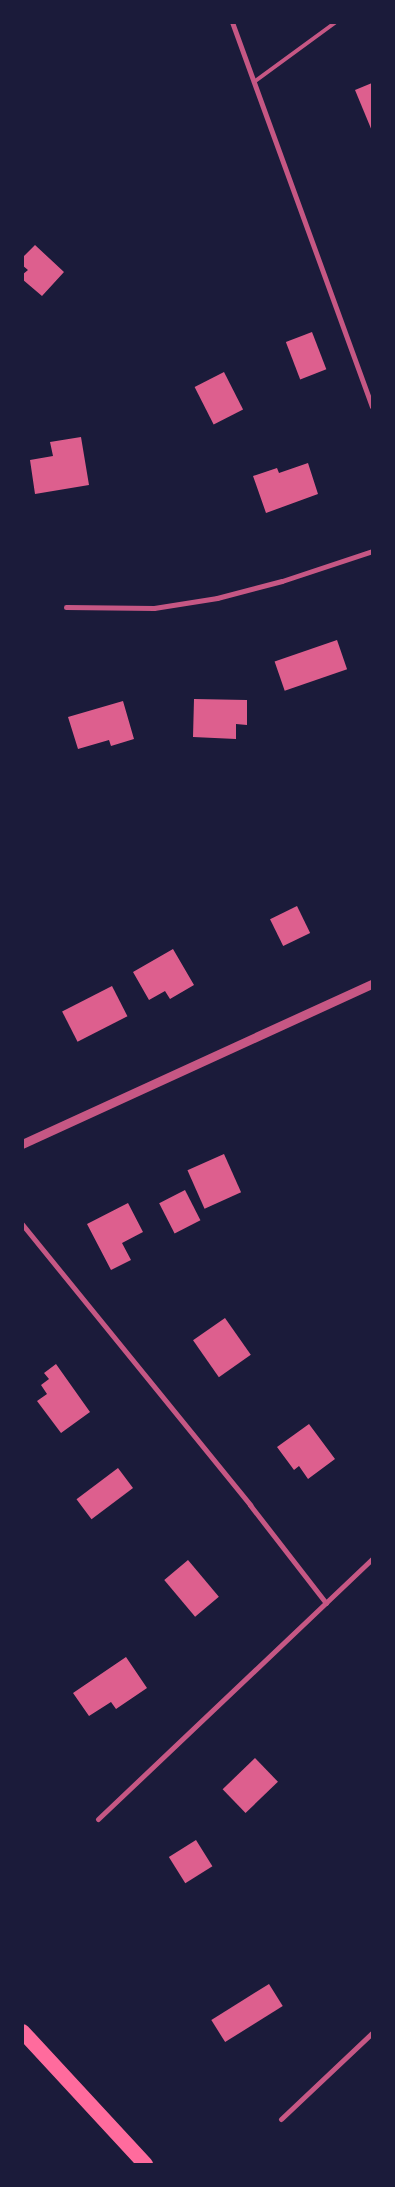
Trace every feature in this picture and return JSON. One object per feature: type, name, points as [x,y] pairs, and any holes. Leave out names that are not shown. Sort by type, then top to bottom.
[{"type":"highway","points":[[22,2031],[144,2164]]},
{"type":"street","points":[[232,22],[372,406]]},
{"type":"street","points":[[66,607],[154,608],[217,598],[282,582],[372,551]]},
{"type":"street","points":[[22,1144],[372,984]]},
{"type":"street","points":[[22,1224],[250,1504],[326,1603]]},
{"type":"street","points":[[98,1819],[372,1559]]},
{"type":"street","points":[[281,2119],[372,2033]]},
{"type":"lane","points":[[254,82],[336,22]]},
{"type":"building","points":[[372,83],[372,131],[355,90]]},
{"type":"building","points":[[35,245],[64,272],[42,296],[22,279],[22,275],[28,270],[22,265],[22,258]]},
{"type":"building","points":[[312,332],[326,369],[300,379],[286,342]]},
{"type":"building","points":[[224,372],[243,409],[214,424],[195,387]]},
{"type":"building","points":[[81,437],[89,485],[35,494],[30,460],[53,456],[50,442]]},
{"type":"building","points":[[308,463],[318,494],[266,513],[253,476],[277,468],[279,473]]},
{"type":"building","points":[[337,640],[347,669],[285,691],[275,661]]},
{"type":"building","points":[[194,699],[247,700],[247,725],[236,724],[236,739],[193,737]]},
{"type":"building","points":[[123,701],[134,739],[111,746],[109,740],[78,749],[68,717]]},
{"type":"building","points":[[297,906],[310,933],[283,946],[270,919]]},
{"type":"building","points":[[173,949],[194,985],[170,999],[165,991],[149,1000],[133,972]]},
{"type":"building","points":[[112,986],[127,1016],[78,1042],[62,1011]]},
{"type":"building","points":[[224,1154],[241,1192],[205,1209],[187,1170]]},
{"type":"building","points":[[185,1190],[200,1220],[175,1233],[159,1203]]},
{"type":"building","points":[[128,1203],[143,1232],[122,1243],[131,1260],[111,1270],[87,1224]]},
{"type":"building","points":[[225,1318],[251,1355],[219,1377],[193,1340]]},
{"type":"building","points":[[56,1364],[90,1412],[61,1433],[37,1401],[47,1394],[41,1385],[49,1379],[44,1373]]},
{"type":"building","points":[[309,1424],[335,1459],[308,1479],[299,1466],[294,1470],[277,1447]]},
{"type":"building","points":[[118,1468],[133,1488],[92,1519],[76,1499]]},
{"type":"building","points":[[188,1560],[219,1597],[195,1617],[164,1580]]},
{"type":"building","points":[[126,1657],[147,1688],[116,1709],[111,1702],[89,1716],[73,1693]]},
{"type":"building","points":[[255,1758],[278,1782],[246,1813],[223,1789]]},
{"type":"building","points":[[196,1840],[212,1866],[185,1883],[169,1857]]},
{"type":"building","points":[[269,1984],[283,2006],[225,2042],[211,2020]]}]
